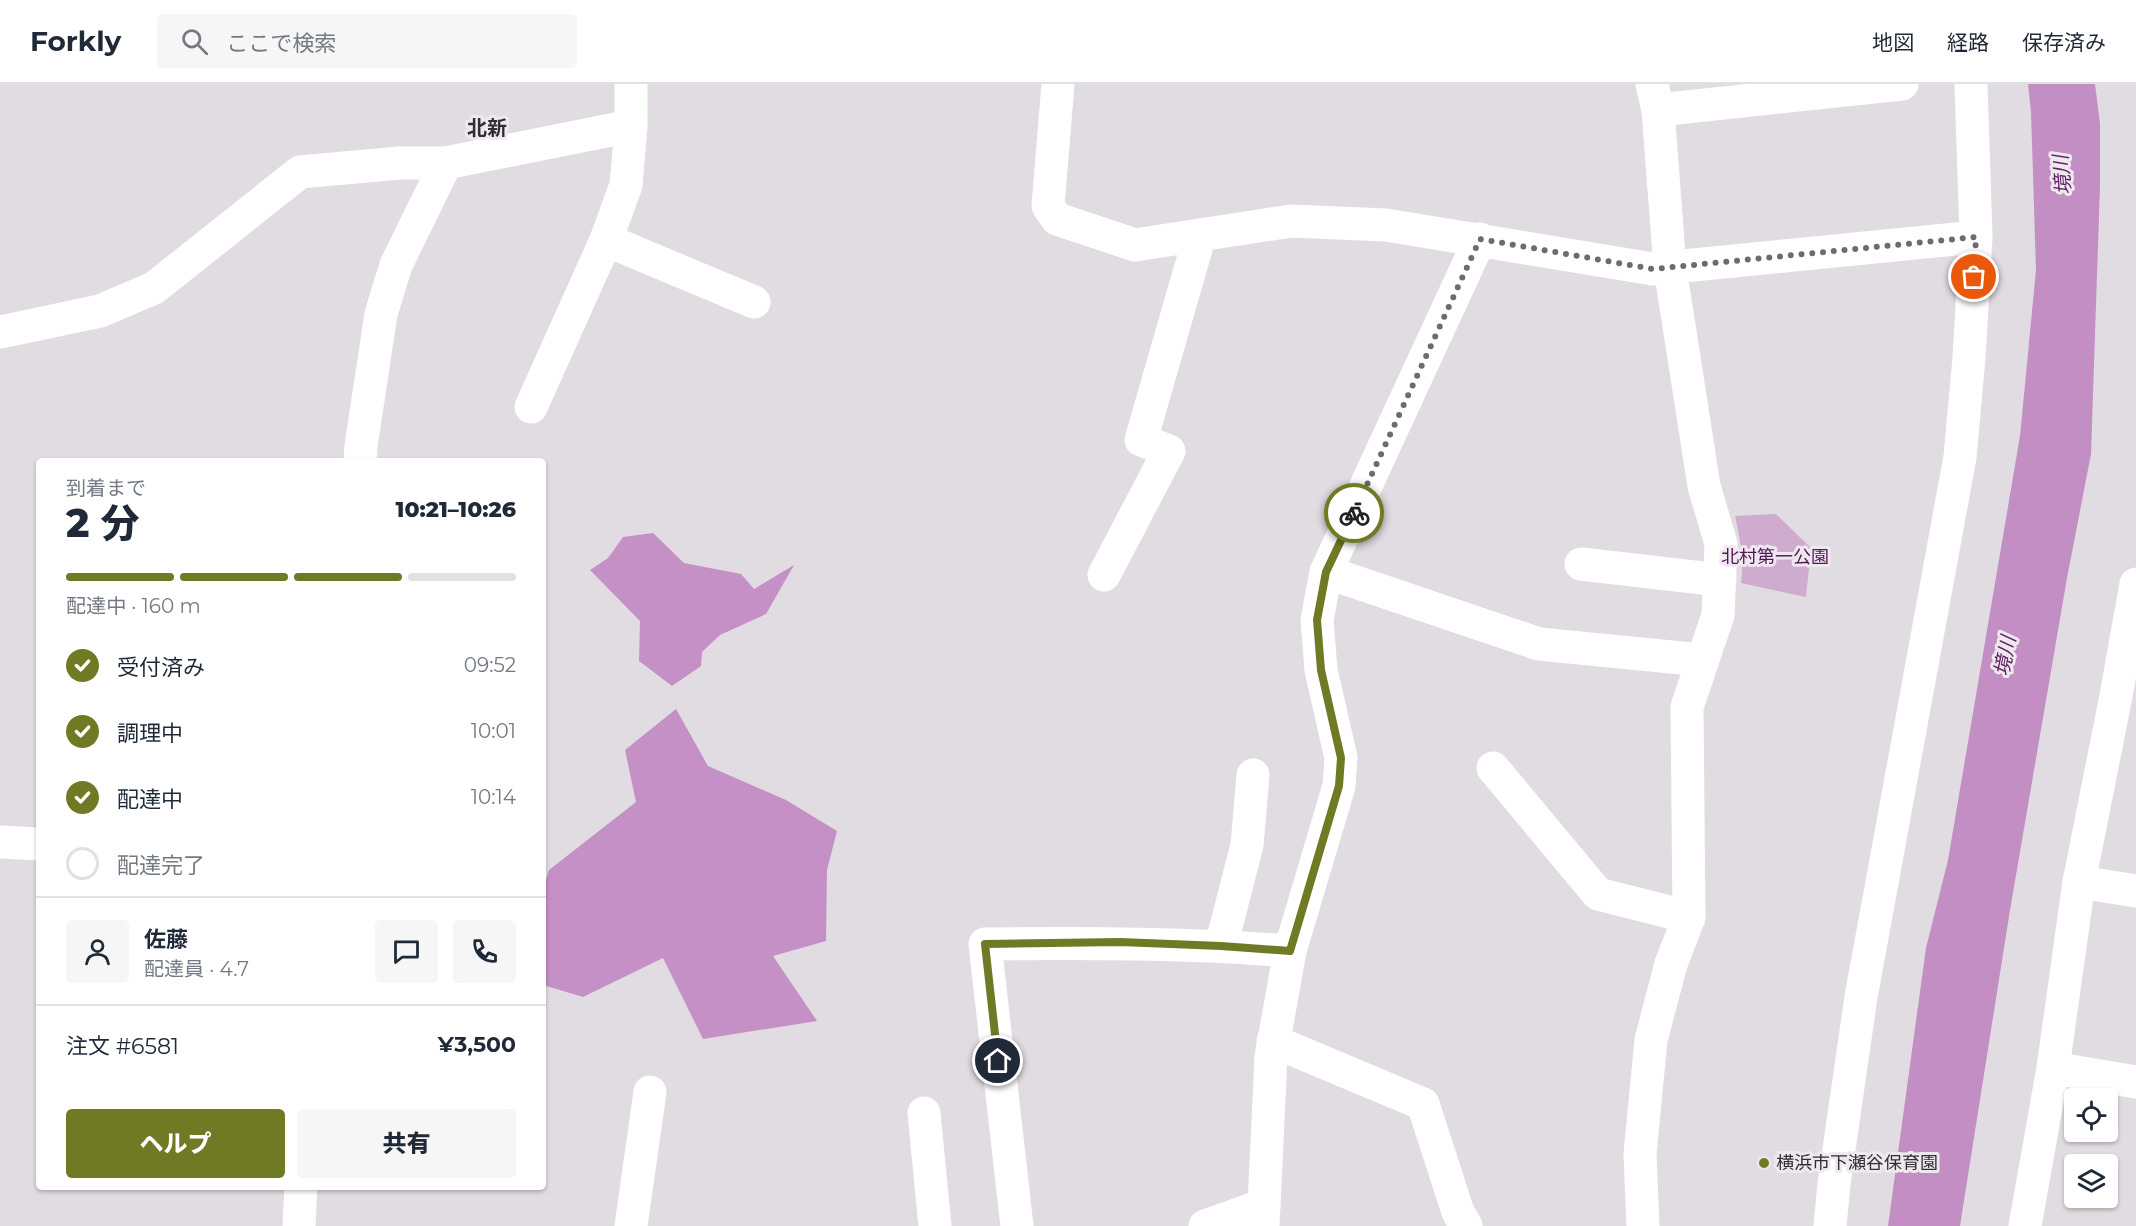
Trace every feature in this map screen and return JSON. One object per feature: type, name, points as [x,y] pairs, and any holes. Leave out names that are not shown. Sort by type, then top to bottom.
[{"type":"street","points":[[531,407],[606,240],[626,185],[631,126],[631,84]]},
{"type":"street","points":[[1058,84],[1048,206],[1057,219],[1135,245],[1290,220],[1386,225],[1653,269],[1976,237]]},
{"type":"street","points":[[1643,1226],[1640,1154],[1651,1040],[1671,964],[1689,917],[1687,707],[1718,615],[1721,544],[1704,486],[1670,268],[1655,97],[1902,84]]},
{"type":"street","points":[[1830,1226],[1861,997],[1960,457],[1970,358],[1976,237],[1971,84]]},
{"type":"street","points":[[0,332],[100,311],[154,288],[300,172],[400,164],[446,163],[631,126]]},
{"type":"street","points":[[360,458],[381,314],[396,265],[446,163]]},
{"type":"street","points":[[1104,575],[1169,451],[1141,440],[1200,235]]},
{"type":"street","points":[[1205,1226],[1264,1215],[1273,1041],[1290,951],[1339,786],[1341,758],[1321,670],[1317,620],[1326,572],[1480,239]]},
{"type":"street","points":[[606,240],[754,302]]},
{"type":"street","points":[[1581,564],[1720,580]]},
{"type":"street","points":[[1326,572],[1539,644],[1702,660]]},
{"type":"street","points":[[2025,1226],[2053,1068],[2079,882],[2126,698],[2136,584]]},
{"type":"street","points":[[1493,768],[1598,894],[1689,917]]},
{"type":"street","points":[[1221,946],[1247,845],[1252,775]]},
{"type":"street","points":[[0,842],[36,844]]},
{"type":"street","points":[[2079,882],[2136,891]]},
{"type":"street","points":[[1017,1226],[985,944],[1120,942],[1290,951]]},
{"type":"street","points":[[1273,1041],[1423,1104],[1458,1212],[1466,1226]]},
{"type":"street","points":[[2053,1068],[2136,1082]]},
{"type":"street","points":[[631,1226],[650,1092]]},
{"type":"street","points":[[924,1113],[934,1226]]},
{"type":"street","points":[[299,1226],[300,1190]]},
{"type":"green space","name":"北村第一公園","points":[[1776,514],[1811,548],[1806,597],[1741,583],[1741,550],[1735,516]]},
{"type":"shaded area","points":[[653,533],[684,563],[741,574],[754,589],[794,565],[766,614],[720,635],[702,652],[701,666],[672,686],[639,661],[640,621],[590,570],[608,558],[623,537]]},
{"type":"shaded area","points":[[676,709],[708,766],[786,800],[837,831],[827,870],[826,941],[773,956],[817,1021],[703,1039],[663,958],[583,997],[546,986],[546,880],[549,870],[636,802],[625,750]]},
{"type":"water","name":"境川","points":[[2028,84],[2095,84],[2100,124],[2100,186],[2091,454],[2067,578],[2010,910],[1960,1226],[1888,1226],[1926,948],[1948,860],[2020,436],[2036,270]]},
{"type":"way so far","points":[[1354,513],[1480,239],[1653,269],[1976,237],[1974,277]]},
{"type":"place","name":"横浜市下瀬谷保育園","points":[[1764,1163]]},
{"type":"district","name":"北新","points":[[487,128]]},
{"type":"route","points":[[998,1061],[985,944],[1120,942],[1290,951],[1339,786],[1341,758],[1321,670],[1317,620],[1326,572],[1354,513]]}]
